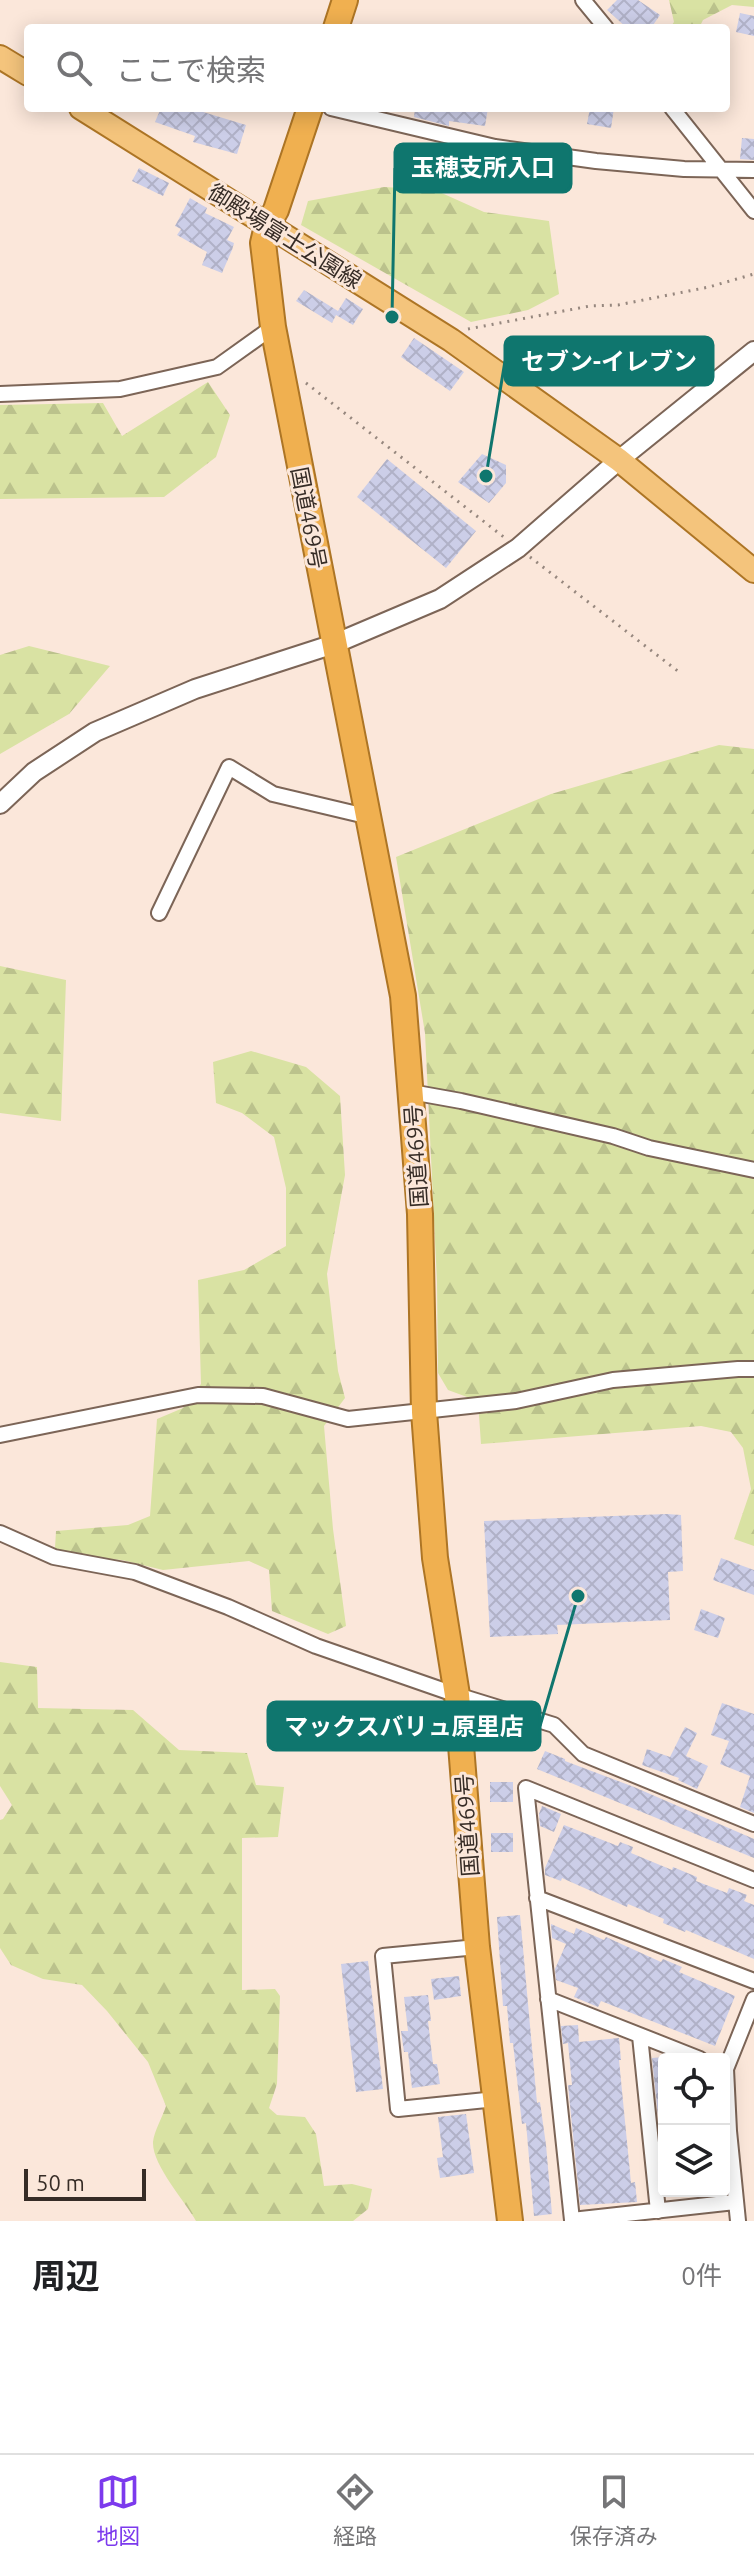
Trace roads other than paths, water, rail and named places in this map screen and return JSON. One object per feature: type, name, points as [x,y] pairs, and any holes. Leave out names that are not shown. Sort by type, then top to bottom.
[{"type":"highway","points":[[337,24],[345,0]]},
{"type":"highway","name":"国道469号","points":[[309,112],[263,243],[281,371],[403,996],[420,1214],[424,1412],[435,1558],[457,1695],[477,1947],[510,2221]]},
{"type":"main road","points":[[0,57],[24,72]]},
{"type":"main road","name":"御殿場富士公園線","points":[[87,112],[451,340],[619,460],[754,571]]},
{"type":"street","points":[[583,0],[603,24]]},
{"type":"street","points":[[348,112],[495,147],[684,169],[754,170]]},
{"type":"street","points":[[675,112],[754,211]]},
{"type":"street","points":[[0,394],[120,389],[217,367],[273,327]]},
{"type":"street","points":[[0,804],[34,772],[95,732],[195,689],[334,644],[440,599],[518,548],[619,460],[754,351]]},
{"type":"street","points":[[159,913],[229,767],[273,794],[370,817]]},
{"type":"street","points":[[411,1092],[754,1170]]},
{"type":"street","points":[[0,1435],[198,1395],[263,1396],[348,1419],[516,1401],[613,1380],[754,1369]]},
{"type":"street","points":[[0,1533],[54,1557],[135,1572],[228,1607],[316,1646],[554,1725],[583,1754],[754,1824]]},
{"type":"street","points":[[735,2202],[572,2220],[526,1788],[754,1880]]},
{"type":"street","points":[[537,1898],[754,1981]]},
{"type":"street","points":[[477,1947],[383,1956],[398,2109],[496,2099]]},
{"type":"street","points":[[548,1999],[684,2053]]},
{"type":"street","points":[[730,2057],[754,1999]]},
{"type":"street","points":[[640,2036],[658,2211]]},
{"type":"street","points":[[729,2125],[738,2221]]},
{"type":"place","name":"玉穂支所入口","points":[[392,317]]},
{"type":"place","name":"セブン-イレブン","points":[[486,476]]},
{"type":"place","name":"マックスバリュ原里店","points":[[578,1596]]}]
